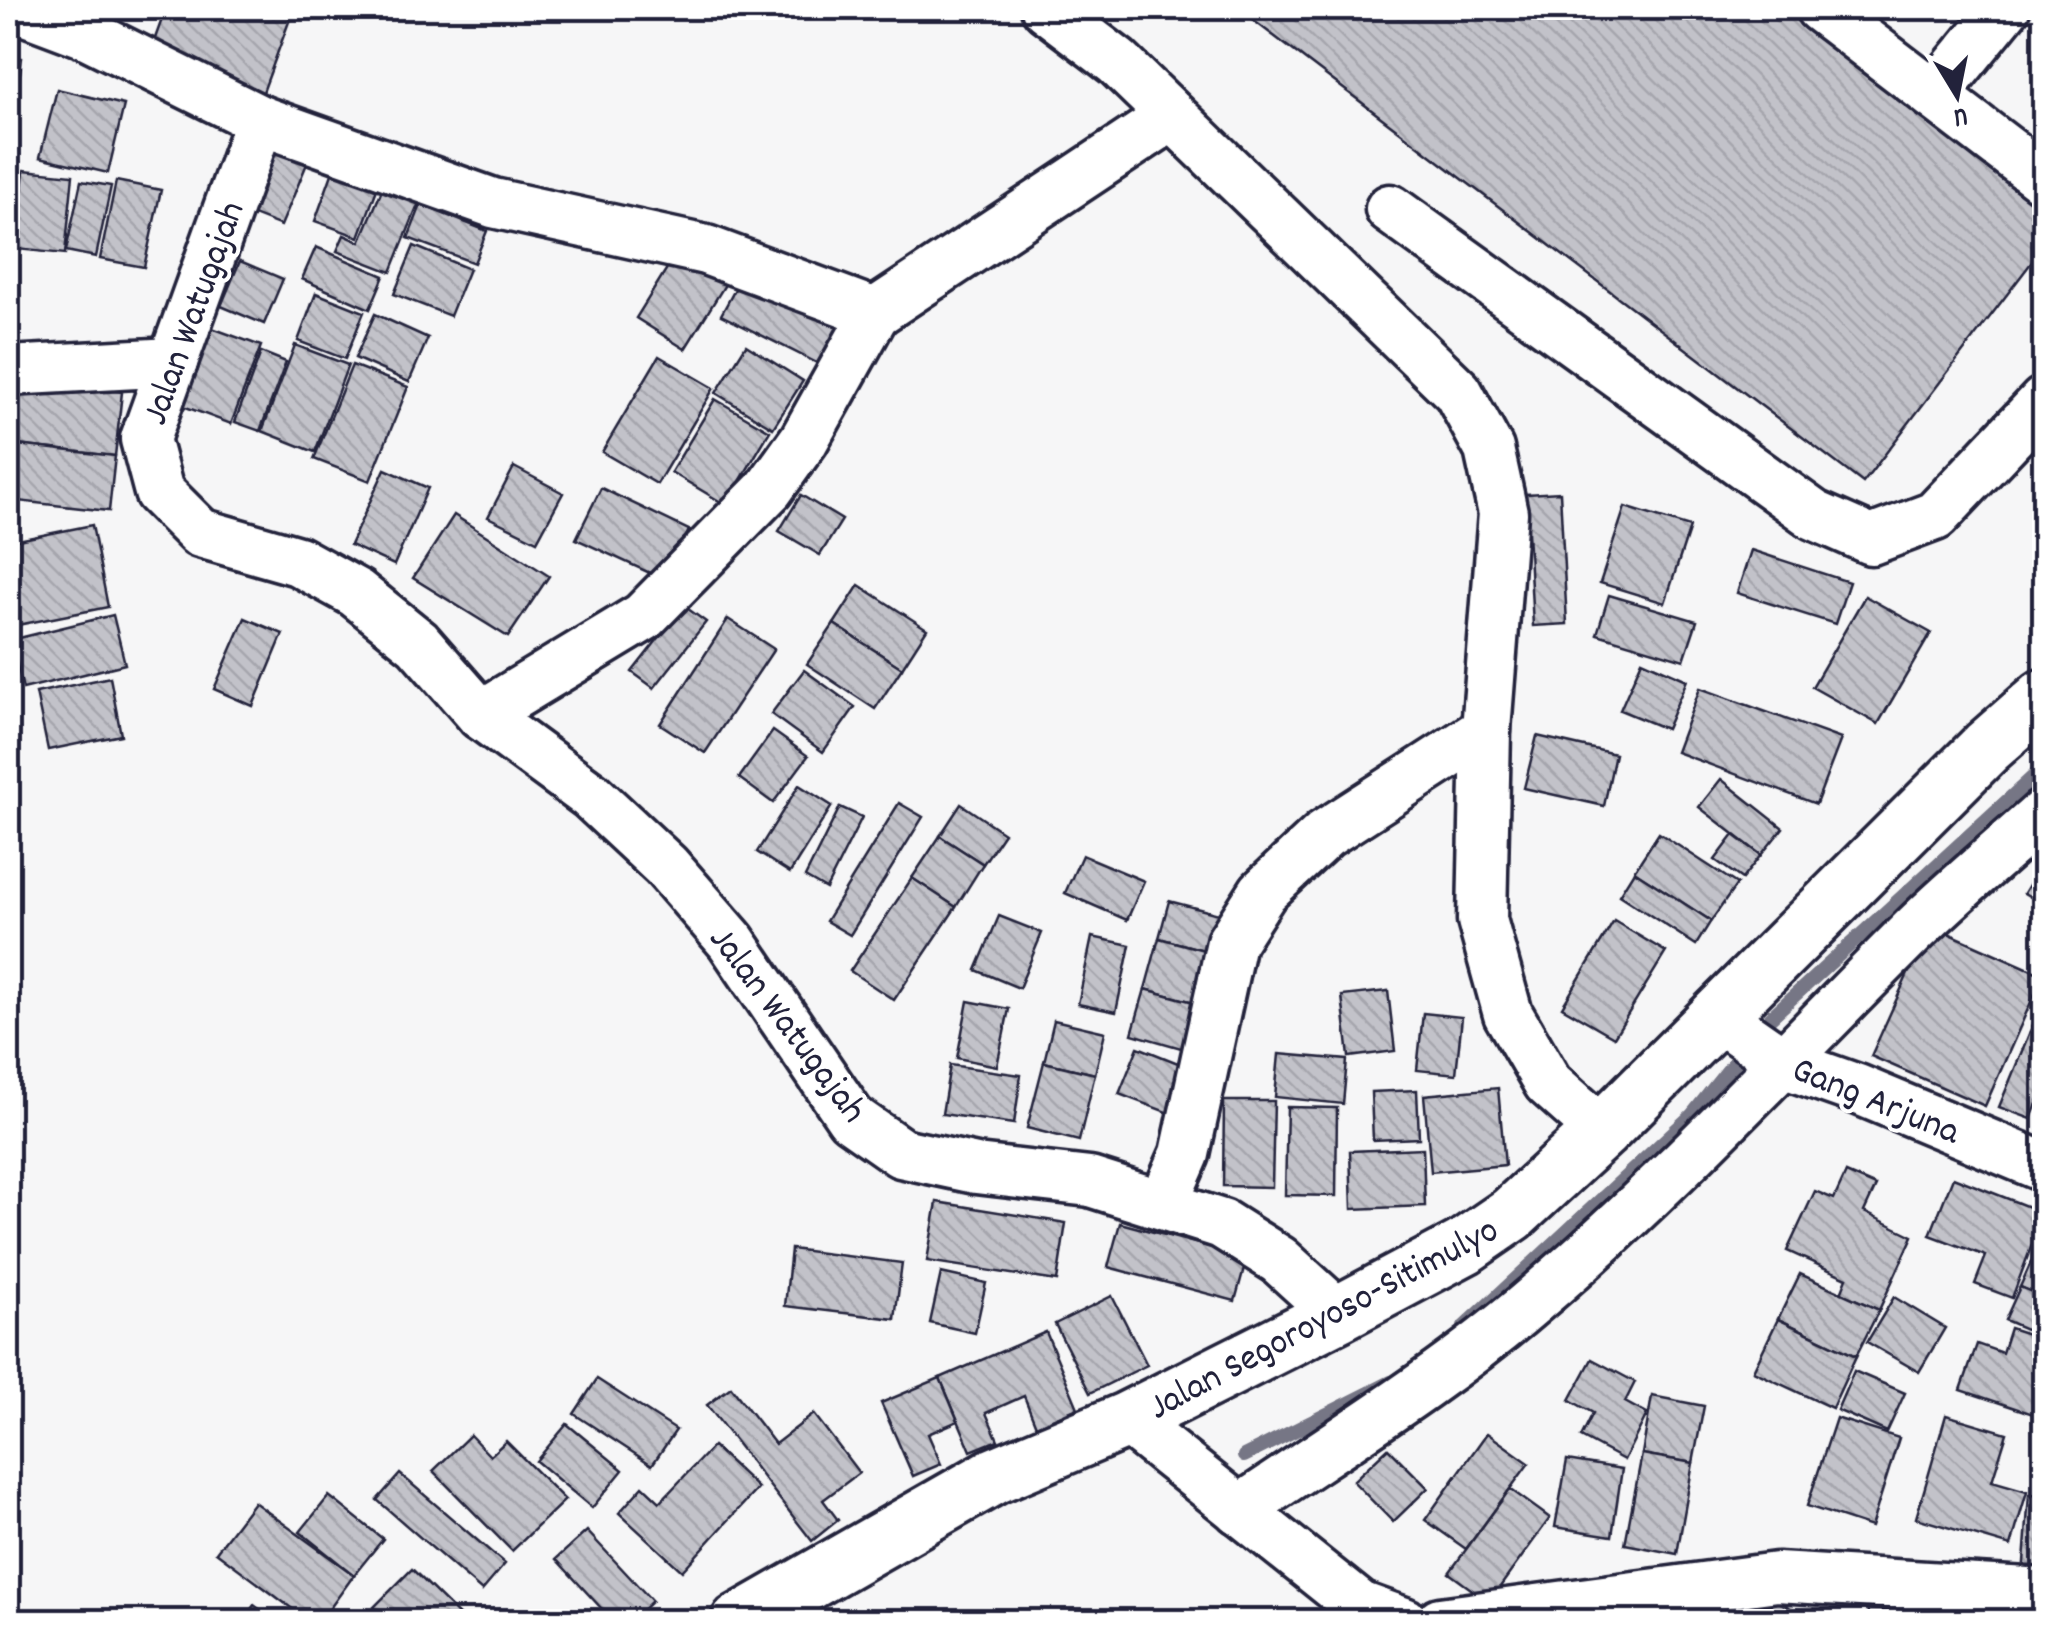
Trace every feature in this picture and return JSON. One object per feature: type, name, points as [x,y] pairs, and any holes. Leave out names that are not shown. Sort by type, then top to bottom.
[{"type":"main road","name":"Jalan Segoroyoso-Sitimulyo","points":[[739,1622],[994,1476],[1126,1420],[1338,1314],[1464,1247],[1512,1214],[1602,1131],[1987,747],[2044,696]]},
{"type":"street","points":[[18,8],[87,34],[260,120],[493,202],[706,250],[875,313]]},
{"type":"street","points":[[1046,8],[1117,62],[1458,392],[1489,449],[1503,513],[1486,730],[1482,920],[1508,1014],[1548,1083],[1602,1131]]},
{"type":"street","points":[[1820,8],[2044,179]]},
{"type":"street","points":[[1934,95],[2006,8]]},
{"type":"street","points":[[481,714],[642,617],[744,514],[804,440],[875,313],[1172,116]]},
{"type":"street","name":"Jalan Watugajah","points":[[260,120],[145,439],[159,492],[200,533],[298,561],[356,592],[418,643],[481,714],[590,795],[666,866],[732,940],[851,1118],[902,1153],[976,1169],[1090,1182],[1164,1202],[1222,1224],[1279,1260],[1338,1314]]},
{"type":"street","points":[[1390,210],[1814,516],[1871,540],[1936,516],[2044,401]]},
{"type":"street","points":[[8,371],[174,362]]},
{"type":"street","points":[[1164,1202],[1185,1154],[1232,942],[1263,892],[1325,834],[1486,730]]},
{"type":"street","points":[[1239,1510],[1484,1342],[1635,1212],[1917,928],[2044,813]]},
{"type":"street","name":"Gang Arjuna","points":[[1717,1016],[1786,1064],[1857,1088],[2044,1167]]},
{"type":"street","points":[[1126,1420],[1360,1606],[1404,1622]]},
{"type":"street","points":[[1440,1622],[1777,1577],[2044,1593]]},
{"type":"building","points":[[166,8],[294,8],[262,95],[149,55]]},
{"type":"building","points":[[1237,8],[1803,8],[2044,191],[2044,246],[1863,483]]},
{"type":"building","points":[[8,56],[22,58],[8,161]]},
{"type":"building","points":[[57,89],[124,105],[108,173],[40,157]]},
{"type":"building","points":[[267,137],[311,154],[281,226],[238,209]]},
{"type":"building","points":[[338,157],[383,173],[359,237],[315,221]]},
{"type":"building","points":[[24,170],[73,175],[65,254],[16,249]]},
{"type":"building","points":[[387,178],[423,193],[391,272],[337,251],[344,235],[360,242]]},
{"type":"building","points":[[81,181],[111,186],[96,257],[66,251]]},
{"type":"building","points":[[116,181],[161,190],[144,267],[100,259]]},
{"type":"building","points":[[421,205],[487,231],[474,263],[408,238]]},
{"type":"building","points":[[682,244],[731,275],[685,349],[636,318]]},
{"type":"building","points":[[414,246],[469,269],[450,316],[394,294]]},
{"type":"building","points":[[316,247],[384,276],[370,309],[302,279]]},
{"type":"building","points":[[240,261],[283,279],[264,324],[221,306]]},
{"type":"building","points":[[746,269],[844,318],[821,365],[721,315]]},
{"type":"building","points":[[316,293],[364,312],[345,359],[298,341]]},
{"type":"building","points":[[375,314],[428,338],[409,382],[355,358]]},
{"type":"building","points":[[212,328],[261,346],[231,424],[183,406]]},
{"type":"building","points":[[295,345],[348,365],[315,452],[262,431]]},
{"type":"building","points":[[746,345],[803,381],[773,428],[716,393]]},
{"type":"building","points":[[261,352],[286,362],[260,431],[235,422]]},
{"type":"building","points":[[659,356],[714,388],[657,484],[602,452]]},
{"type":"building","points":[[352,365],[408,387],[370,481],[314,459]]},
{"type":"building","points":[[12,379],[122,392],[115,456],[8,444]]},
{"type":"building","points":[[715,399],[770,431],[726,505],[671,472]]},
{"type":"building","points":[[8,444],[115,456],[109,511],[8,500]]},
{"type":"building","points":[[514,467],[563,493],[537,541],[488,517]]},
{"type":"building","points":[[385,469],[428,488],[394,565],[350,545]]},
{"type":"building","points":[[601,488],[689,530],[665,580],[576,539]]},
{"type":"building","points":[[1560,492],[1567,624],[1533,626],[1526,494]]},
{"type":"building","points":[[801,495],[842,520],[820,555],[779,531]]},
{"type":"building","points":[[1625,507],[1690,527],[1665,603],[1600,583]]},
{"type":"building","points":[[454,515],[549,576],[508,637],[413,578]]},
{"type":"building","points":[[92,525],[108,607],[8,627],[8,542]]},
{"type":"building","points":[[1751,550],[1849,582],[1835,624],[1737,593]]},
{"type":"building","points":[[859,585],[927,629],[902,668],[834,624]]},
{"type":"building","points":[[1609,595],[1697,621],[1684,660],[1597,634]]},
{"type":"building","points":[[1865,596],[1931,633],[1878,724],[1812,687]]},
{"type":"building","points":[[684,606],[706,622],[654,688],[632,672]]},
{"type":"building","points":[[113,615],[125,664],[23,689],[11,640]]},
{"type":"building","points":[[245,618],[283,634],[253,706],[214,689]]},
{"type":"building","points":[[728,619],[774,649],[705,753],[660,724]]},
{"type":"building","points":[[834,624],[902,668],[875,709],[807,664]]},
{"type":"building","points":[[1642,660],[1687,680],[1666,729],[1620,710]]},
{"type":"building","points":[[804,670],[855,707],[823,752],[771,714]]},
{"type":"building","points":[[110,677],[121,735],[48,750],[36,693]]},
{"type":"building","points":[[1700,688],[1841,739],[1816,804],[1676,752]]},
{"type":"building","points":[[773,731],[808,756],[773,803],[739,778]]},
{"type":"building","points":[[1537,736],[1615,754],[1604,806],[1524,788]]},
{"type":"building","points":[[1721,779],[1783,828],[1761,855],[1699,807]]},
{"type":"building","points":[[799,785],[832,806],[790,873],[757,852]]},
{"type":"building","points":[[899,803],[923,817],[850,935],[826,921]]},
{"type":"building","points":[[961,804],[1004,833],[983,864],[940,836]]},
{"type":"building","points":[[840,807],[862,817],[826,889],[805,877]]},
{"type":"building","points":[[1659,833],[1737,884],[1711,921],[1634,871]]},
{"type":"building","points":[[1734,835],[1761,855],[1742,879],[1715,860]]},
{"type":"building","points":[[940,836],[983,864],[956,907],[912,878]]},
{"type":"building","points":[[1082,855],[1144,881],[1127,920],[1065,893]]},
{"type":"building","points":[[2044,860],[2044,905],[2024,893]]},
{"type":"building","points":[[1634,871],[1711,921],[1696,945],[1619,895]]},
{"type":"building","points":[[912,878],[956,907],[894,1000],[850,971]]},
{"type":"building","points":[[1169,901],[1226,916],[1215,953],[1159,938]]},
{"type":"building","points":[[999,916],[1042,933],[1019,988],[976,970]]},
{"type":"building","points":[[1614,921],[1666,952],[1614,1037],[1562,1007]]},
{"type":"building","points":[[1930,925],[2043,975],[1985,1106],[1871,1056]]},
{"type":"building","points":[[1092,937],[1130,945],[1116,1012],[1078,1004]]},
{"type":"building","points":[[1159,938],[1215,953],[1201,1004],[1145,989]]},
{"type":"building","points":[[1145,989],[1201,1004],[1188,1050],[1132,1034]]},
{"type":"building","points":[[1388,991],[1395,1051],[1349,1057],[1342,996]]},
{"type":"building","points":[[968,1001],[1009,1009],[997,1066],[957,1058]]},
{"type":"building","points":[[2040,1007],[2044,1009],[2044,1086],[2031,1119],[1999,1107]]},
{"type":"building","points":[[1423,1013],[1462,1017],[1456,1074],[1417,1070]]},
{"type":"building","points":[[1054,1020],[1105,1032],[1095,1074],[1044,1062]]},
{"type":"building","points":[[1138,1047],[1193,1069],[1174,1115],[1119,1094]]},
{"type":"building","points":[[1279,1054],[1347,1060],[1343,1104],[1275,1097]]},
{"type":"building","points":[[1044,1062],[1095,1074],[1079,1141],[1027,1128]]},
{"type":"building","points":[[950,1065],[1021,1075],[1014,1124],[942,1114]]},
{"type":"building","points":[[1498,1088],[1505,1165],[1431,1172],[1424,1095]]},
{"type":"building","points":[[1417,1090],[1419,1138],[1373,1140],[1371,1092]]},
{"type":"building","points":[[1224,1101],[1274,1101],[1272,1187],[1223,1186]]},
{"type":"building","points":[[1287,1107],[1337,1108],[1336,1196],[1285,1195]]},
{"type":"building","points":[[1423,1148],[1425,1206],[1352,1209],[1350,1151]]},
{"type":"building","points":[[1846,1173],[1876,1186],[1864,1212],[1913,1236],[1879,1310],[1841,1293],[1847,1278],[1787,1251],[1815,1191],[1834,1199]]},
{"type":"building","points":[[1953,1177],[2044,1213],[2012,1298],[1975,1284],[1986,1256],[1930,1235]]},
{"type":"building","points":[[937,1202],[1066,1223],[1057,1281],[927,1261]]},
{"type":"building","points":[[1120,1223],[1247,1257],[1235,1301],[1108,1267]]},
{"type":"building","points":[[2044,1233],[2044,1297],[2020,1287]]},
{"type":"building","points":[[791,1249],[902,1263],[895,1319],[785,1306]]},
{"type":"building","points":[[941,1273],[986,1283],[975,1333],[930,1323]]},
{"type":"building","points":[[1800,1274],[1879,1310],[1856,1356],[1778,1319]]},
{"type":"building","points":[[2020,1287],[2044,1297],[2042,1336],[2005,1320]]},
{"type":"building","points":[[1112,1296],[1147,1365],[1090,1393],[1055,1324]]},
{"type":"building","points":[[1894,1297],[1945,1328],[1919,1372],[1867,1342]]},
{"type":"building","points":[[1778,1319],[1856,1356],[1832,1408],[1753,1371]]},
{"type":"building","points":[[2010,1328],[2044,1339],[2044,1402],[2039,1416],[1961,1390],[1977,1344],[2002,1353]]},
{"type":"building","points":[[1046,1332],[1078,1408],[1036,1426],[1024,1396],[986,1413],[998,1440],[971,1451],[940,1378]]},
{"type":"building","points":[[1592,1359],[1635,1382],[1625,1402],[1647,1414],[1624,1460],[1581,1437],[1593,1413],[1570,1400]]},
{"type":"building","points":[[1854,1371],[1905,1393],[1887,1432],[1837,1410]]},
{"type":"building","points":[[940,1378],[958,1421],[928,1434],[941,1464],[913,1476],[881,1403]]},
{"type":"building","points":[[597,1379],[676,1430],[652,1465],[574,1414]]},
{"type":"building","points":[[731,1387],[775,1444],[814,1414],[859,1473],[823,1500],[838,1520],[812,1541],[707,1405]]},
{"type":"building","points":[[1652,1396],[1704,1406],[1693,1463],[1642,1454]]},
{"type":"building","points":[[1946,1415],[2007,1433],[1992,1481],[2027,1491],[2011,1546],[1916,1518]]},
{"type":"building","points":[[1836,1418],[1899,1438],[1871,1527],[1807,1506]]},
{"type":"building","points":[[567,1424],[623,1470],[592,1508],[536,1461]]},
{"type":"building","points":[[1487,1433],[1529,1463],[1466,1549],[1425,1520]]},
{"type":"building","points":[[470,1435],[490,1456],[506,1441],[565,1500],[512,1551],[433,1471]]},
{"type":"building","points":[[713,1446],[758,1488],[682,1571],[619,1513],[643,1486],[660,1502]]},
{"type":"building","points":[[1388,1448],[1428,1488],[1393,1522],[1353,1481]]},
{"type":"building","points":[[1642,1454],[1693,1463],[1677,1554],[1625,1544]]},
{"type":"building","points":[[1567,1460],[1622,1469],[1612,1536],[1555,1527]]},
{"type":"building","points":[[400,1474],[505,1564],[482,1591],[377,1500]]},
{"type":"building","points":[[1510,1489],[1550,1518],[1489,1602],[1449,1573]]},
{"type":"building","points":[[2029,1494],[2044,1495],[2044,1578],[2023,1576]]},
{"type":"building","points":[[329,1496],[383,1539],[354,1575],[300,1532]]},
{"type":"building","points":[[254,1502],[354,1575],[320,1622],[310,1622],[216,1552]]},
{"type":"building","points":[[587,1531],[652,1601],[630,1622],[614,1622],[556,1559]]},
{"type":"building","points":[[412,1569],[466,1622],[388,1622],[374,1607]]},
{"type":"building","points":[[1751,1589],[1793,1609],[1787,1622],[1736,1622]]},
{"type":"building","points":[[254,1605],[277,1622],[242,1622]]},
{"type":"building","points":[[1868,1609],[1918,1612],[1917,1622],[1867,1622]]},
{"type":"building","points":[[1925,1610],[1970,1615],[1969,1622],[1924,1622]]},
{"type":"waterway","points":[[1464,1327],[1692,1115],[1770,1018],[2044,767]]},
{"type":"waterway","points":[[1244,1456],[1391,1382]]}]
